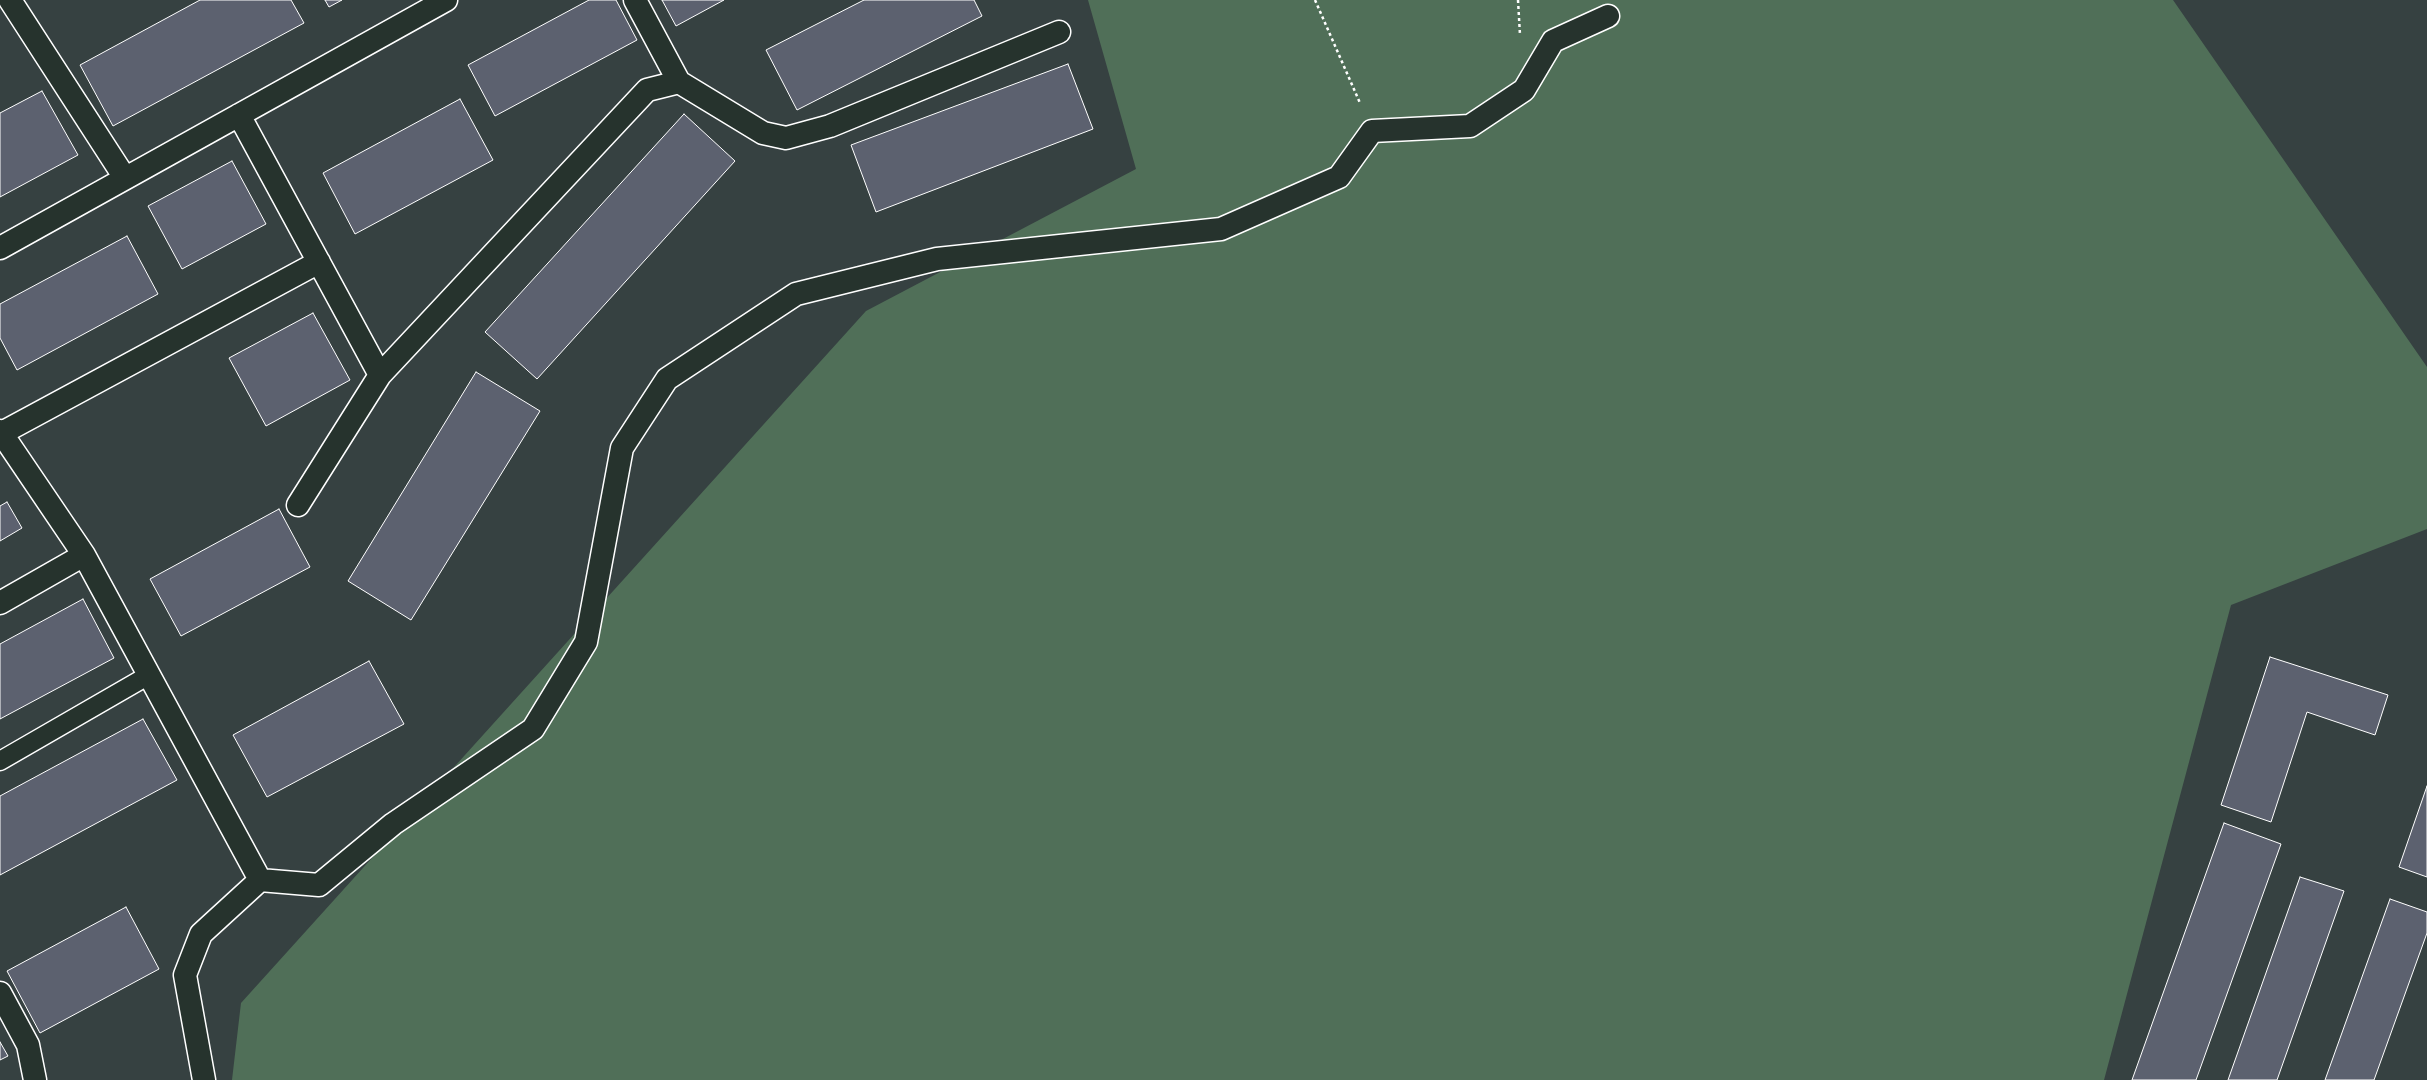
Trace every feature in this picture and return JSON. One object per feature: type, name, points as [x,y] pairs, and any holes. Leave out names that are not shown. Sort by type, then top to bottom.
[{"type":"street","points":[[10,0],[125,178]]},
{"type":"street","points":[[0,248],[446,0]]},
{"type":"street","points":[[635,0],[679,82],[763,133],[786,138],[830,126],[1059,32]]},
{"type":"street","points":[[204,1080],[185,975],[201,934],[260,880],[319,885],[393,824],[533,729],[586,642],[622,448],[667,379],[796,294],[937,259],[1221,229],[1339,177],[1372,131],[1470,126],[1524,90],[1553,41],[1608,16]]},
{"type":"street","points":[[298,505],[380,375],[648,90],[679,82]]},
{"type":"street","points":[[240,115],[380,375]]},
{"type":"street","points":[[260,880],[84,556],[0,433],[319,262]]},
{"type":"street","points":[[0,603],[84,556]]},
{"type":"street","points":[[0,993],[28,1045],[35,1080]]},
{"type":"lane","points":[[0,761],[149,675]]},
{"type":"path","points":[[1315,0],[1372,131]]},
{"type":"green space","points":[[1088,0],[2173,0],[2427,367],[2427,529],[2231,605],[2104,1080],[232,1080],[241,1003],[866,311],[1136,169]]},
{"type":"building","points":[[200,0],[291,0],[304,23],[113,126],[80,65]]},
{"type":"building","points":[[325,0],[342,0],[329,7]]},
{"type":"building","points":[[589,0],[616,0],[637,40],[495,116],[468,65]]},
{"type":"building","points":[[662,0],[724,0],[676,26]]},
{"type":"building","points":[[864,0],[974,0],[982,16],[797,110],[766,50]]},
{"type":"building","points":[[1068,64],[1093,129],[876,212],[851,145]]},
{"type":"building","points":[[42,91],[78,155],[0,197],[0,113]]},
{"type":"building","points":[[460,99],[493,160],[355,234],[323,173]]},
{"type":"building","points":[[684,114],[735,161],[537,379],[485,332]]},
{"type":"building","points":[[232,161],[266,224],[182,269],[148,206]]},
{"type":"building","points":[[127,236],[158,294],[17,370],[0,338],[0,304]]},
{"type":"building","points":[[313,313],[350,380],[266,426],[229,358]]},
{"type":"building","points":[[476,372],[540,411],[411,620],[348,581]]},
{"type":"building","points":[[7,502],[22,528],[0,541],[0,506]]},
{"type":"building","points":[[279,509],[310,567],[181,636],[150,579]]},
{"type":"building","points":[[83,599],[114,658],[0,719],[0,644]]},
{"type":"building","points":[[2270,657],[2388,695],[2375,735],[2307,712],[2271,822],[2221,805]]},
{"type":"building","points":[[369,661],[404,724],[267,797],[233,735]]},
{"type":"building","points":[[143,719],[177,780],[0,875],[0,796]]},
{"type":"building","points":[[2427,786],[2427,877],[2399,867]]},
{"type":"building","points":[[2224,823],[2281,844],[2196,1080],[2132,1080]]},
{"type":"building","points":[[2300,877],[2344,891],[2277,1080],[2228,1080]]},
{"type":"building","points":[[2390,899],[2427,912],[2427,933],[2374,1080],[2325,1080]]},
{"type":"building","points":[[126,907],[159,969],[40,1033],[7,971]]},
{"type":"building","points":[[0,1042],[8,1056],[0,1060]]}]
